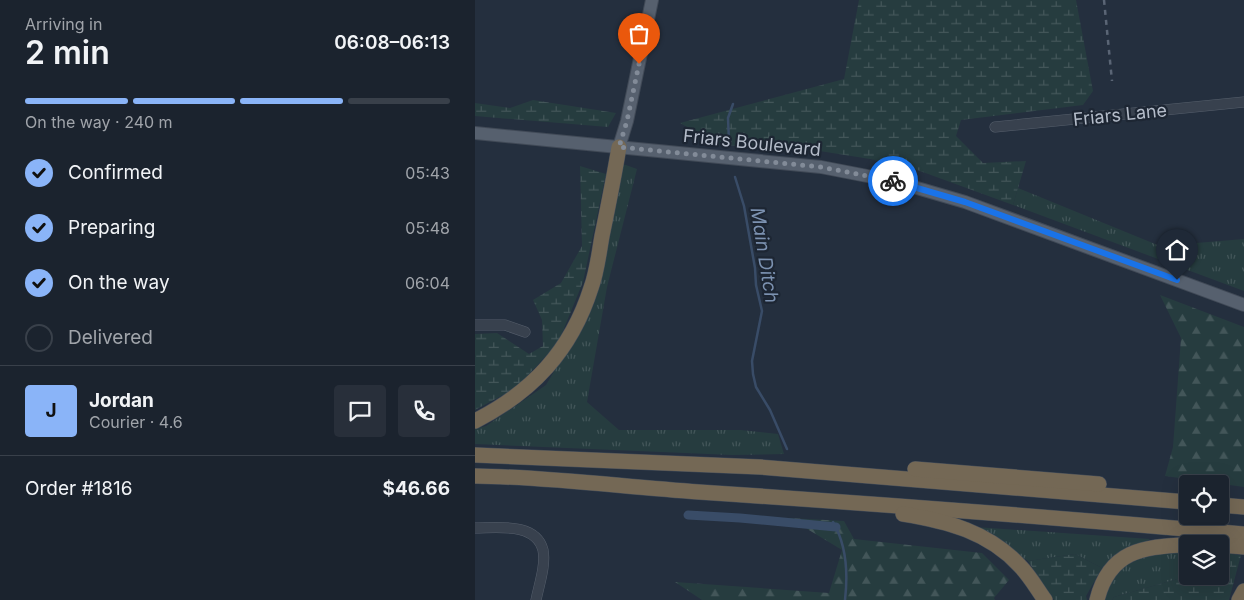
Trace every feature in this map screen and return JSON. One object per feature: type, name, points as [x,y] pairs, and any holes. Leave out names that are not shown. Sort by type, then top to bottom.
[{"type":"highway","points":[[475,421],[499,409],[531,385],[560,352],[579,320],[592,287],[619,147]]},
{"type":"highway","points":[[475,455],[648,461],[815,471],[1179,501]]},
{"type":"highway","points":[[815,471],[848,464],[1179,491]]},
{"type":"highway","points":[[475,476],[557,479],[618,486],[946,508],[1244,534]]},
{"type":"highway","points":[[618,486],[675,498],[894,513],[953,524],[973,532],[1007,553],[1021,567],[1045,600]]},
{"type":"highway","points":[[1229,495],[1244,496]]},
{"type":"highway","points":[[1229,506],[1244,507]]},
{"type":"highway","points":[[1097,600],[1101,586],[1110,569],[1131,553],[1160,546],[1179,545]]},
{"type":"highway","points":[[1229,546],[1244,547]]},
{"type":"highway","points":[[1239,600],[1244,591]]},
{"type":"main road","points":[[619,147],[627,121],[652,0]]},
{"type":"main road","name":"Friars Boulevard","points":[[475,133],[821,167],[893,181],[965,202],[1244,305]]},
{"type":"street","name":"Friars Lane","points":[[995,127],[1244,102]]},
{"type":"street","points":[[475,325],[505,325],[525,332]]},
{"type":"street","points":[[475,528],[518,529],[528,532],[537,538],[543,550],[543,565],[536,600]]},
{"type":"green space","points":[[859,0],[1076,0],[1093,91],[1083,105],[961,120],[956,136],[983,163],[1026,161],[1013,205],[909,167],[870,159],[807,149],[718,145],[680,123],[844,79]]},
{"type":"green space","points":[[533,100],[616,113],[608,127],[475,116],[475,103],[510,108]]},
{"type":"green space","points":[[623,164],[637,169],[607,287],[587,402],[619,430],[741,430],[778,434],[784,454],[732,455],[475,444],[475,429],[486,426],[546,385],[594,304]]},
{"type":"green space","points":[[580,166],[606,174],[583,282],[558,343],[516,388],[475,410],[475,334],[497,333],[529,354],[543,346],[542,320],[533,300],[561,283],[582,246]]},
{"type":"green space","points":[[1018,188],[1160,246],[1244,239],[1244,291],[1013,205]]},
{"type":"green space","points":[[1160,295],[1244,327],[1244,487],[1229,485],[1229,475],[1179,475],[1179,478],[1165,476],[1173,447],[1181,338]]},
{"type":"green space","points":[[789,518],[844,521],[854,539],[982,553],[1009,580],[994,598],[995,600],[702,600],[675,582],[829,593],[842,550]]},
{"type":"green space","points":[[975,527],[1150,539],[1102,568],[1075,554],[1028,561]]},
{"type":"green space","points":[[1158,551],[1179,552],[1179,579],[1114,597],[1112,600],[1100,600],[1117,573],[1136,559]]},
{"type":"green space","points":[[1075,554],[1102,568],[1086,596],[1087,600],[1054,600],[1028,561]]},
{"type":"green space","points":[[1229,554],[1241,555],[1229,600],[1112,600],[1114,597],[1179,579],[1179,585],[1229,585]]},
{"type":"waterway","name":"Main Ditch","points":[[729,142],[728,118],[733,104]]},
{"type":"waterway","name":"Main Ditch","points":[[735,177],[744,206],[755,268],[756,285],[762,311],[752,361],[753,374],[756,387],[770,410],[787,449]]},
{"type":"waterway","points":[[688,515],[836,527]]},
{"type":"waterway","name":"Main Ditch","points":[[833,522],[841,540],[845,560],[845,600]]},
{"type":"railway","points":[[1104,0],[1112,81]]},
{"type":"way so far","points":[[639,64],[627,121],[619,147],[821,167],[893,181]]},
{"type":"route","points":[[893,181],[965,202],[1177,280]]}]
